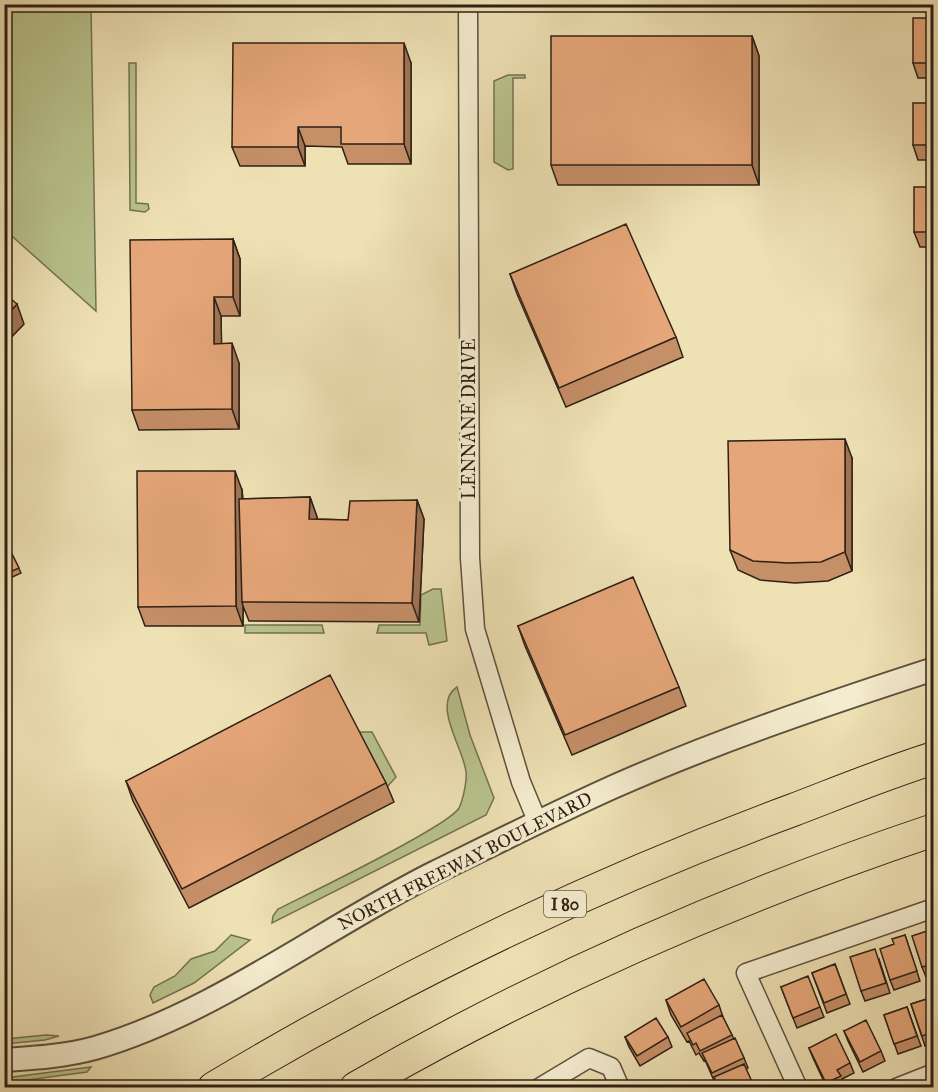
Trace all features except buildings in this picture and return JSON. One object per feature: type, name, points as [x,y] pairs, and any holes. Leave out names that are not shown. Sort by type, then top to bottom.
[{"type":"highway","name":"I 80","points":[[214,1088],[315,1028],[472,947],[704,843],[933,758]]},
{"type":"highway","points":[[356,1088],[416,1053],[626,950],[841,862],[933,830]]},
{"type":"street","name":"LENNANE DRIVE","points":[[468,4],[470,558],[474,619],[515,762],[538,823]]},
{"type":"street","name":"NORTH FREEWAY BOULEVARD","points":[[4,1060],[50,1057],[93,1049],[178,1017],[346,920],[538,823],[677,761],[805,712],[933,669]]},
{"type":"street","points":[[798,1088],[746,973],[933,908]]},
{"type":"street","points":[[539,1088],[589,1058],[611,1067],[620,1088]]},
{"type":"street","points":[[896,1088],[933,1072]]},
{"type":"green space","points":[[5,4],[91,5],[96,311],[5,230]]},
{"type":"green space","points":[[129,63],[136,63],[136,203],[148,204],[149,209],[145,212],[130,210]]},
{"type":"green space","points":[[508,75],[525,75],[525,78],[513,78],[513,169],[508,170],[494,162],[494,81]]},
{"type":"green space","points":[[433,589],[441,589],[447,641],[429,645],[426,633],[377,633],[379,625],[420,625],[421,595]]},
{"type":"green space","points":[[245,625],[322,625],[324,633],[245,633]]},
{"type":"green space","points":[[457,687],[470,735],[494,798],[486,815],[272,923],[273,916],[278,909],[404,845],[430,830],[459,808],[466,772],[451,727],[447,704],[450,695]]},
{"type":"green space","points":[[358,732],[372,732],[396,777],[387,787]]},
{"type":"green space","points":[[231,935],[250,940],[194,983],[153,1003],[150,995],[154,987],[175,976],[191,959],[215,951]]},
{"type":"green space","points":[[59,1036],[45,1040],[5,1044],[5,1039]]},
{"type":"green space","points":[[91,1067],[87,1072],[5,1083],[5,1078]]}]
